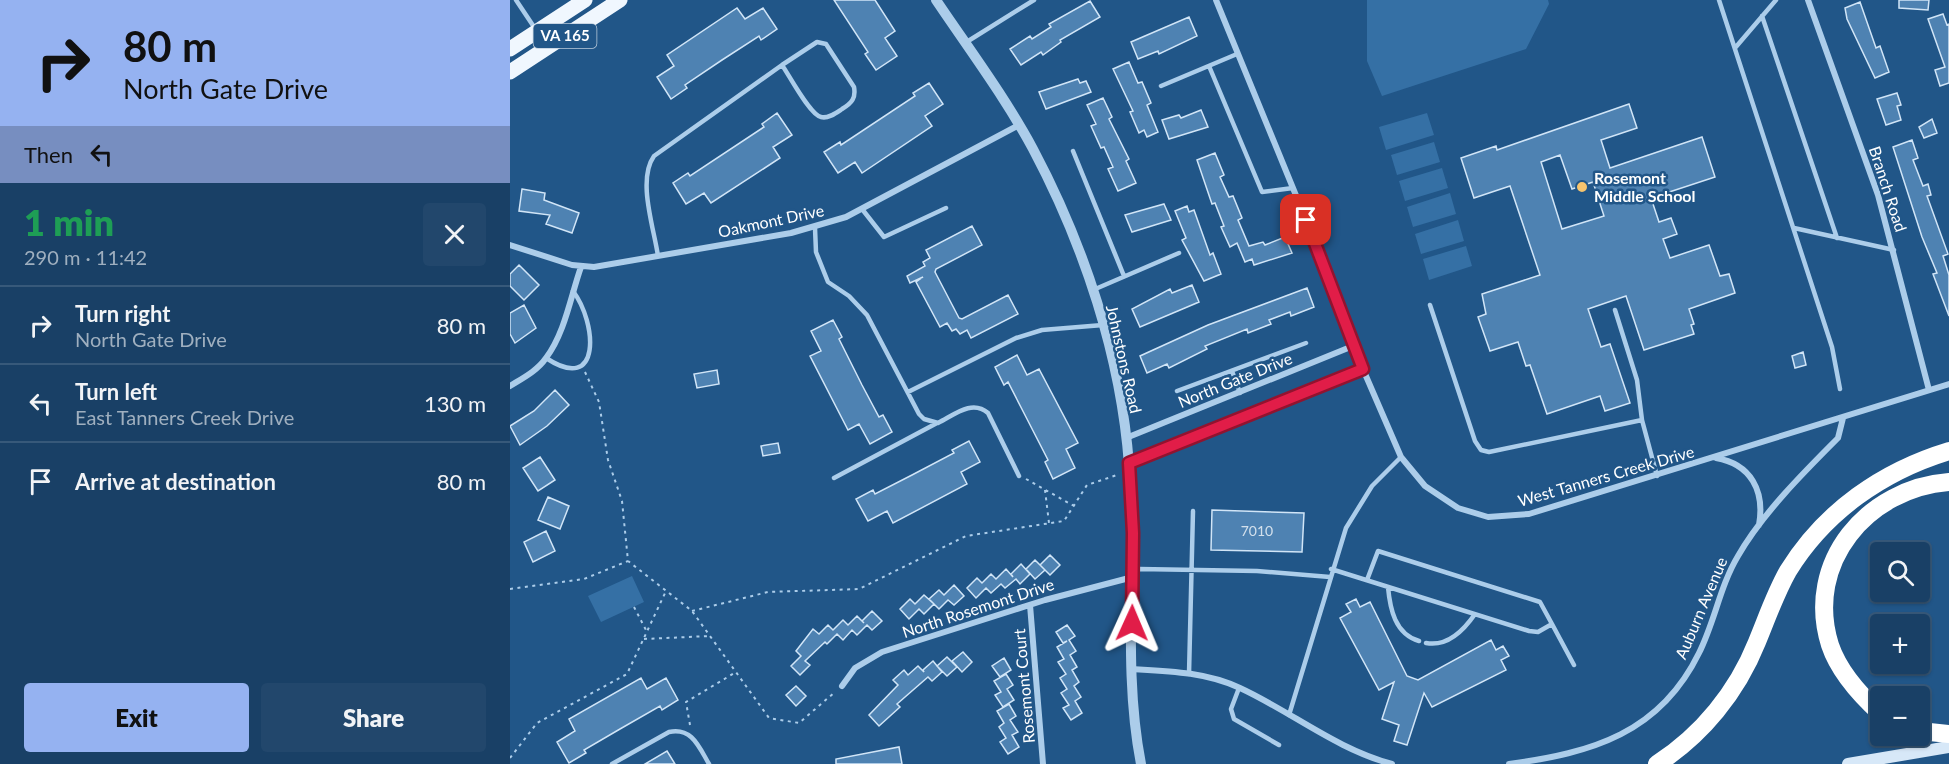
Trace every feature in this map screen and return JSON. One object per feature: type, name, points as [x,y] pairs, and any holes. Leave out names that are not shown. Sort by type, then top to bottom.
[{"type":"highway","points":[[1657,764],[1693,737],[1733,688],[1749,659],[1774,598],[1788,571],[1824,525],[1861,493],[1895,472],[1949,451]]},
{"type":"highway","points":[[1870,702],[1850,681],[1830,645],[1825,606],[1831,570],[1849,534],[1876,507],[1909,489],[1949,482]]},
{"type":"highway","points":[[1930,732],[1949,735]]},
{"type":"main road","name":"VA 165","points":[[511,45],[585,0]]},
{"type":"main road","name":"VA 165","points":[[510,72],[620,0]]},
{"type":"main road","points":[[1848,764],[1949,747]]},
{"type":"street","name":"Johnstons Road","points":[[936,0],[1019,125],[1052,186],[1093,290],[1103,325],[1118,388],[1129,463],[1133,577],[1133,713],[1141,764]]},
{"type":"street","name":"West Tanners Creek Drive","points":[[1216,0],[1293,188],[1353,346],[1401,456],[1425,486],[1441,499],[1469,513],[1488,516],[1529,514],[1949,384]]},
{"type":"street","name":"Branch Road","points":[[1809,0],[1878,195],[1929,390]]},
{"type":"street","name":"Oakmont Drive","points":[[510,245],[581,267],[658,256],[815,228],[862,209],[1019,125]]},
{"type":"street","points":[[510,386],[534,371],[546,358],[581,267]]},
{"type":"street","name":"North Gate Drive","points":[[1126,438],[1353,346]]},
{"type":"street","points":[[1129,463],[1363,369]]},
{"type":"street","name":"Auburn Avenue","points":[[1509,764],[1565,754],[1599,743],[1629,730],[1663,707],[1680,686],[1700,652],[1727,577],[1759,525],[1838,438],[1842,418]]},
{"type":"street","points":[[1714,458],[1737,465],[1754,479],[1761,502],[1759,525]]},
{"type":"street","name":"North Rosemont Drive","points":[[842,686],[855,668],[882,652],[1030,605],[1133,577]]},
{"type":"street","name":"Rosemont Court","points":[[1030,605],[1043,764]]},
{"type":"street","points":[[1132,669],[1190,674],[1239,688],[1349,749],[1392,764]]},
{"type":"lane","points":[[516,0],[547,48]]},
{"type":"lane","points":[[965,43],[1034,0]]},
{"type":"lane","points":[[1719,0],[1832,347],[1840,389]]},
{"type":"lane","points":[[1735,48],[1776,0]]},
{"type":"lane","points":[[1762,16],[1837,238]]},
{"type":"lane","points":[[658,256],[646,181],[648,164],[654,156],[782,65],[817,42],[823,42],[854,87],[853,100],[828,117],[821,118],[813,112],[782,65]]},
{"type":"lane","points":[[1161,86],[1237,54]]},
{"type":"lane","points":[[1209,66],[1262,192],[1293,188]]},
{"type":"lane","points":[[1073,151],[1124,276]]},
{"type":"lane","points":[[862,209],[884,237],[946,208]]},
{"type":"lane","points":[[815,228],[816,252],[828,282],[849,296],[867,315],[924,419],[938,423]]},
{"type":"lane","points":[[1794,228],[1894,250]]},
{"type":"lane","points":[[1093,290],[1179,253]]},
{"type":"lane","points":[[546,358],[566,367],[582,364],[588,358],[592,340],[583,304],[573,291]]},
{"type":"lane","points":[[1430,304],[1475,441],[1481,450],[1490,452],[1642,420]]},
{"type":"lane","points":[[1616,310],[1637,380],[1642,420],[1657,476]]},
{"type":"lane","points":[[908,392],[1016,338],[1042,330],[1103,325]]},
{"type":"lane","points":[[1177,391],[1306,343]]},
{"type":"lane","points":[[1232,371],[1240,393]]},
{"type":"lane","points":[[834,478],[970,407],[982,409],[988,414],[1019,476]]},
{"type":"lane","points":[[1289,715],[1331,569],[1346,528],[1372,486],[1401,456]]},
{"type":"lane","points":[[1190,674],[1192,511]]},
{"type":"lane","points":[[1366,580],[1378,551],[1540,602],[1574,665]]},
{"type":"lane","points":[[1133,577],[1139,569],[1257,571],[1330,577]]},
{"type":"lane","points":[[1331,569],[1529,632],[1538,632],[1552,624]]},
{"type":"lane","points":[[1388,587],[1389,604],[1403,633],[1419,641]]},
{"type":"lane","points":[[1426,643],[1435,644],[1457,634],[1475,614]]},
{"type":"lane","points":[[1239,688],[1231,709],[1234,719],[1280,746]]},
{"type":"lane","points":[[612,764],[669,732],[685,732],[692,736],[709,764]]},
{"type":"path","points":[[582,364],[599,402],[608,460],[622,501],[628,561],[692,611],[769,718],[800,723],[842,686]]},
{"type":"path","points":[[692,611],[768,592],[859,589],[966,536],[1064,521],[1087,485],[1117,475]]},
{"type":"path","points":[[1019,476],[1074,506]]},
{"type":"path","points":[[1045,490],[1049,523]]},
{"type":"path","points":[[510,589],[584,579],[628,561]]},
{"type":"path","points":[[510,758],[537,723],[627,674],[666,591]]},
{"type":"path","points":[[633,607],[647,632]]},
{"type":"path","points":[[644,639],[710,636]]},
{"type":"path","points":[[692,736],[686,702],[736,672]]},
{"type":"shaded area","points":[[1367,0],[1548,0],[1549,4],[1526,49],[1382,96],[1367,61]]},
{"type":"shaded area","points":[[1427,113],[1434,135],[1386,150],[1379,127]]},
{"type":"shaded area","points":[[1434,142],[1440,162],[1397,175],[1391,155]]},
{"type":"shaded area","points":[[1442,168],[1448,188],[1405,201],[1399,181]]},
{"type":"shaded area","points":[[1450,193],[1456,214],[1413,227],[1407,207]]},
{"type":"shaded area","points":[[1458,220],[1464,241],[1421,254],[1415,234]]},
{"type":"shaded area","points":[[1466,246],[1472,266],[1429,280],[1423,259]]},
{"type":"shaded area","points":[[632,576],[644,602],[601,622],[588,596]]},
{"type":"building","points":[[834,0],[875,0],[895,31],[885,38],[897,56],[876,70],[865,54],[868,52]]},
{"type":"building","points":[[1899,0],[1929,0],[1928,10],[1899,8]]},
{"type":"building","points":[[1090,1],[1100,17],[1060,40],[1061,42],[1043,55],[1041,52],[1021,65],[1010,49],[1030,36],[1032,39],[1051,27],[1049,24]]},
{"type":"building","points":[[1860,2],[1876,48],[1880,46],[1889,72],[1875,78],[1847,19],[1845,8]]},
{"type":"building","points":[[737,8],[745,19],[763,8],[777,29],[761,40],[759,36],[722,60],[685,85],[687,88],[671,99],[657,77],[674,66],[667,55]]},
{"type":"building","points":[[1943,14],[1947,25],[1949,24],[1949,83],[1940,86],[1935,70],[1945,67],[1928,19]]},
{"type":"building","points":[[1189,17],[1197,36],[1159,54],[1158,51],[1138,59],[1131,42]]},
{"type":"building","points":[[1129,62],[1138,83],[1142,82],[1151,103],[1147,105],[1158,132],[1147,137],[1144,130],[1139,133],[1130,112],[1133,111],[1113,69]]},
{"type":"building","points":[[1078,79],[1080,83],[1086,81],[1091,92],[1046,109],[1039,92]]},
{"type":"building","points":[[929,83],[943,104],[925,116],[932,126],[862,173],[855,162],[838,173],[824,152],[840,142],[841,145],[915,96],[913,93]]},
{"type":"building","points":[[1897,93],[1901,105],[1897,106],[1901,120],[1886,125],[1877,99]]},
{"type":"building","points":[[1103,98],[1112,117],[1109,119],[1129,159],[1126,161],[1136,183],[1118,191],[1108,169],[1113,167],[1091,126],[1096,124],[1087,105]]},
{"type":"building","points":[[1629,104],[1637,128],[1601,140],[1610,168],[1702,137],[1715,177],[1651,198],[1659,222],[1671,218],[1677,234],[1663,239],[1670,258],[1709,245],[1720,276],[1729,274],[1735,293],[1689,309],[1694,324],[1691,325],[1694,334],[1644,350],[1626,296],[1588,309],[1601,347],[1610,344],[1630,403],[1605,411],[1600,396],[1547,414],[1530,365],[1526,366],[1518,342],[1490,351],[1478,317],[1486,314],[1482,294],[1540,275],[1510,186],[1474,198],[1461,158],[1496,146],[1497,150]],"holes":[[[1560,155],[1572,189],[1593,182],[1604,216],[1562,229],[1541,162]]]},
{"type":"building","points":[[1201,110],[1208,127],[1169,139],[1162,120],[1179,115],[1181,118]]},
{"type":"building","points":[[777,113],[792,135],[773,147],[780,158],[711,203],[704,193],[686,204],[673,183],[688,173],[690,176],[764,127],[762,124]]},
{"type":"building","points":[[1932,119],[1937,133],[1924,138],[1919,127]]},
{"type":"building","points":[[1912,140],[1918,158],[1913,160],[1923,186],[1928,184],[1931,195],[1927,196],[1948,254],[1943,256],[1949,275],[1949,316],[1933,274],[1937,273],[1922,237],[1893,147]]},
{"type":"building","points":[[1215,153],[1224,175],[1220,177],[1229,197],[1233,196],[1242,218],[1238,220],[1249,246],[1263,242],[1265,245],[1285,237],[1292,253],[1254,265],[1252,259],[1245,262],[1237,243],[1230,247],[1221,227],[1224,226],[1215,203],[1212,204],[1197,160]]},
{"type":"building","points":[[522,189],[545,193],[544,200],[579,213],[572,233],[546,224],[550,215],[519,211]]},
{"type":"building","points":[[1164,204],[1171,220],[1132,232],[1125,215]]},
{"type":"building","points":[[1187,206],[1189,212],[1194,210],[1210,255],[1213,253],[1221,274],[1204,281],[1182,240],[1186,238],[1175,211]]},
{"type":"building","points":[[972,226],[982,245],[936,269],[935,272],[959,318],[962,319],[1008,295],[1018,314],[971,338],[967,330],[960,334],[956,329],[952,331],[947,323],[940,327],[916,282],[923,277],[910,283],[907,276],[925,266],[923,262],[930,258],[926,250]]},
{"type":"building","points":[[519,265],[539,285],[524,300],[510,286],[510,274]]},
{"type":"building","points":[[1192,285],[1199,302],[1140,327],[1132,309],[1170,289],[1172,293]]},
{"type":"building","points":[[1307,288],[1314,307],[1291,316],[1290,312],[1269,320],[1271,324],[1248,333],[1247,329],[1205,346],[1207,349],[1169,368],[1167,364],[1147,373],[1140,356],[1208,325]]},
{"type":"building","points":[[524,305],[536,328],[515,343],[510,334],[510,313]]},
{"type":"building","points":[[833,320],[842,337],[839,339],[862,385],[879,417],[883,415],[892,432],[870,444],[859,424],[848,430],[810,356],[821,351],[811,331]]},
{"type":"building","points":[[1803,352],[1806,365],[1795,368],[1792,356]]},
{"type":"building","points":[[1017,355],[1027,375],[1039,369],[1078,443],[1066,449],[1075,468],[1053,479],[1045,462],[1048,460],[1008,382],[1004,385],[995,367]]},
{"type":"building","points":[[717,370],[719,384],[697,388],[694,374]]},
{"type":"building","points":[[555,390],[569,405],[547,426],[520,445],[510,426],[534,411]]},
{"type":"building","points":[[969,441],[980,462],[961,472],[967,484],[893,523],[887,511],[868,521],[856,499],[873,490],[875,494],[954,453],[952,450]]},
{"type":"building","points":[[778,443],[780,453],[763,456],[761,446]]},
{"type":"building","points":[[540,457],[555,480],[538,491],[523,468]]},
{"type":"building","points":[[548,497],[569,506],[560,529],[538,520]]},
{"type":"building","points":[[1212,510],[1304,513],[1302,552],[1211,550]]},
{"type":"building","points":[[546,531],[555,551],[533,562],[524,542]]},
{"type":"building","points":[[1050,555],[1060,565],[1050,575],[1040,565]]},
{"type":"building","points":[[1035,560],[1045,570],[1035,579],[1026,569]]},
{"type":"building","points":[[1021,564],[1030,574],[1020,584],[1016,579],[1005,588],[1001,584],[991,593],[986,588],[976,598],[967,588],[977,578],[982,583],[991,574],[996,579],[1006,569],[1013,577],[1011,574]]},
{"type":"building","points":[[954,585],[964,596],[954,605],[948,600],[939,609],[929,599],[939,590],[944,595]]},
{"type":"building","points":[[924,595],[934,604],[924,614],[919,609],[909,619],[900,609],[910,599],[915,604]]},
{"type":"building","points":[[1356,599],[1360,607],[1370,602],[1407,676],[1418,680],[1491,640],[1496,650],[1503,646],[1509,656],[1501,660],[1506,670],[1432,707],[1424,693],[1407,745],[1394,741],[1399,725],[1382,719],[1394,682],[1379,690],[1340,618],[1351,612],[1346,604]]},
{"type":"building","points":[[872,611],[882,621],[872,630],[867,625],[857,635],[852,630],[843,640],[837,634],[805,661],[810,665],[800,675],[791,666],[801,656],[796,651],[813,629],[819,634],[828,625],[833,630],[843,620],[848,625],[857,616],[862,621]]},
{"type":"building","points":[[1067,625],[1075,636],[1069,640],[1076,651],[1070,655],[1077,667],[1072,670],[1079,682],[1074,686],[1081,697],[1075,701],[1082,713],[1071,720],[1063,708],[1069,705],[1061,693],[1067,689],[1060,678],[1066,674],[1058,662],[1064,659],[1057,647],[1067,641],[1063,643],[1056,632]]},
{"type":"building","points":[[963,652],[972,662],[962,672],[952,661]]},
{"type":"building","points":[[947,657],[957,667],[947,676],[937,666]]},
{"type":"building","points":[[1004,658],[1011,670],[1000,677],[992,666]]},
{"type":"building","points":[[933,661],[942,672],[932,681],[928,677],[897,704],[900,707],[879,726],[869,715],[898,685],[893,680],[904,670],[908,675],[918,666],[924,672],[923,670]]},
{"type":"building","points":[[1006,674],[1013,685],[1007,689],[1014,700],[1003,707],[995,695],[1001,692],[994,681]]},
{"type":"building","points":[[641,678],[647,689],[666,678],[678,700],[662,710],[660,706],[620,729],[584,750],[586,753],[569,763],[557,742],[575,731],[569,719]]},
{"type":"building","points":[[796,686],[806,696],[796,706],[786,695]]},
{"type":"building","points":[[1009,704],[1016,716],[1010,720],[1018,732],[1012,735],[1019,747],[1008,754],[1000,742],[1006,738],[999,727],[1004,723],[997,711]]},
{"type":"building","points":[[899,747],[902,764],[836,764],[836,759]]},
{"type":"building","points":[[667,751],[675,764],[645,764]]},
{"type":"place","name":"Rosemont Middle School","points":[[1582,187]]},
{"type":"route","points":[[1132,623],[1133,533],[1129,463],[1363,369],[1306,220]]}]
